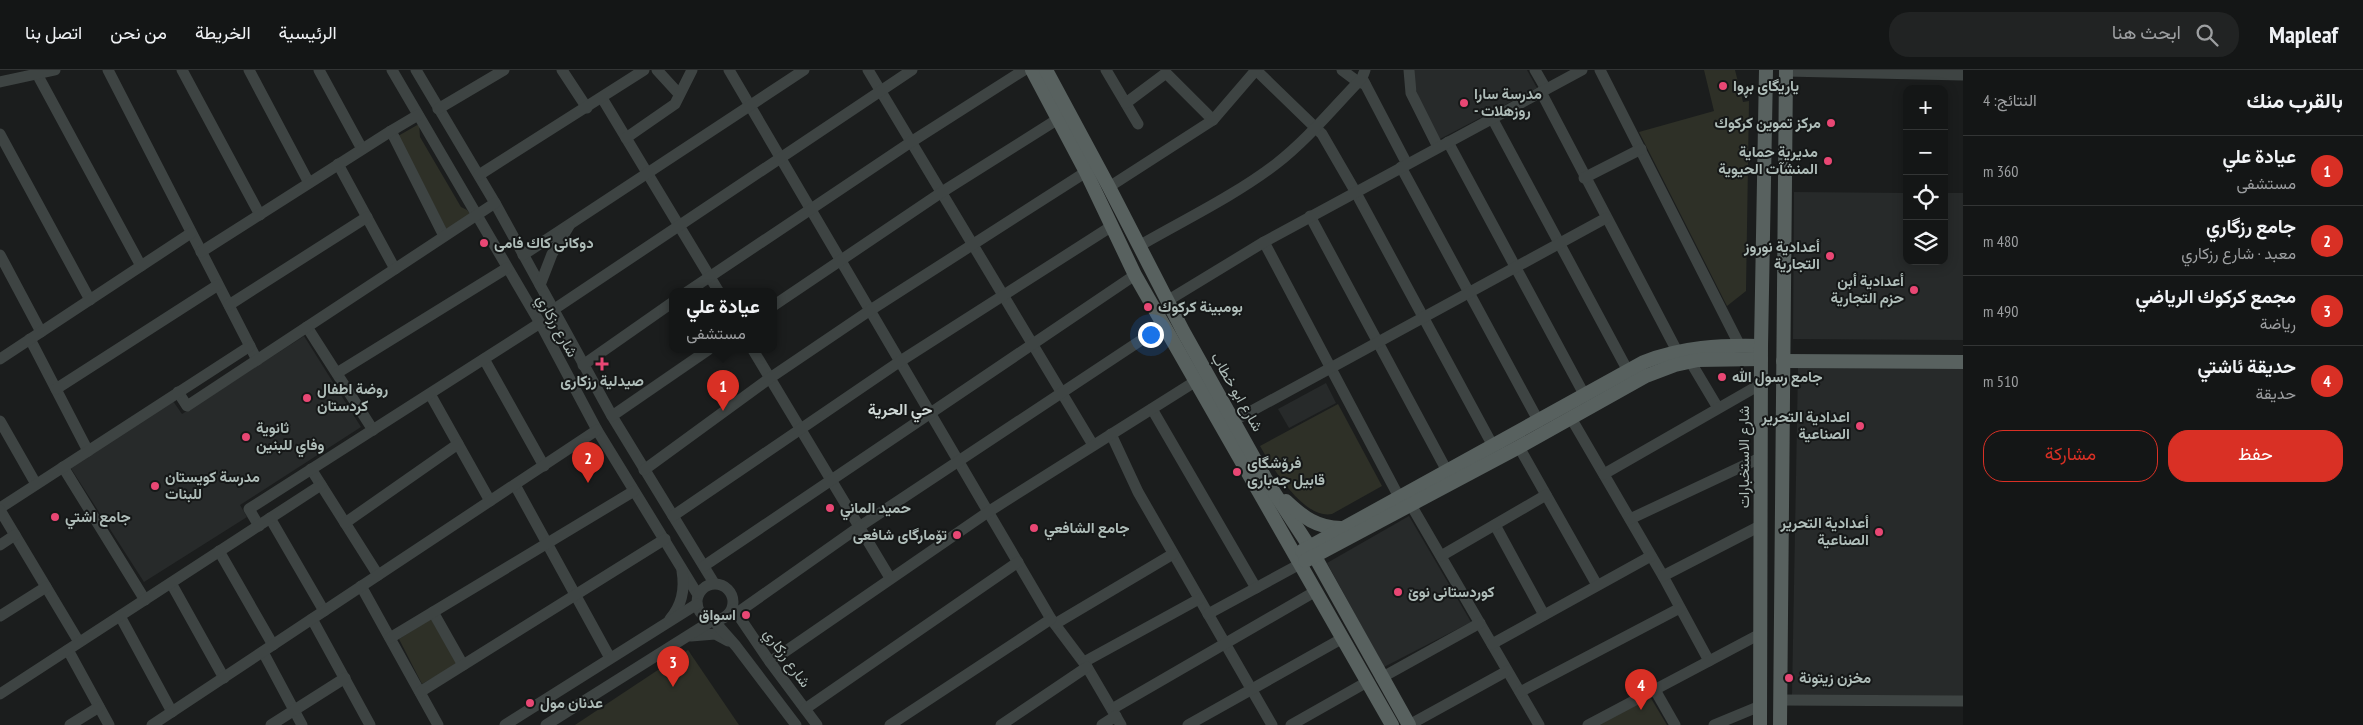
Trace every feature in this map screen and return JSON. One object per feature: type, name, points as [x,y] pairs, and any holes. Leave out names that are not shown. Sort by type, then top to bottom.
[{"type":"main road","name":"شارع ابو خطاب","points":[[1032,70],[1086,172],[1135,275],[1164,325],[1177,334],[1234,420],[1268,483],[1311,552],[1374,680],[1392,725]]},
{"type":"main road","name":"شارع ابو خطاب","points":[[1046,70],[1109,187],[1167,301],[1177,334],[1196,381],[1343,638],[1409,725]]},
{"type":"main road","name":"شارع الاستخبارات","points":[[1760,725],[1760,353],[1766,70]]},
{"type":"main road","points":[[1780,725],[1786,70]]},
{"type":"main road","points":[[1765,174],[1784,175]]},
{"type":"main road","points":[[1311,552],[1342,528],[1652,359],[1677,351],[1707,347],[1740,346],[1760,353]]},
{"type":"main road","points":[[1297,559],[1411,505],[1646,376],[1690,361],[1760,353]]},
{"type":"main road","points":[[1783,356],[1963,354]]},
{"type":"main road","points":[[1783,356],[1963,362]]},
{"type":"main road","points":[[1268,483],[1312,523],[1326,528],[1342,528]]},
{"type":"main road","points":[[1760,651],[1780,651]]},
{"type":"street","points":[[0,82],[15,74],[38,74],[55,70]]},
{"type":"street","points":[[108,70],[257,360]]},
{"type":"street","points":[[182,70],[260,215]]},
{"type":"street","points":[[249,70],[309,183]]},
{"type":"street","points":[[319,70],[362,149]]},
{"type":"street","name":"شارع رزكاري","points":[[392,70],[540,324],[597,430],[681,564],[698,600]]},
{"type":"street","name":"شارع رزكاري","points":[[416,70],[496,203],[612,416],[714,583]]},
{"type":"street","points":[[438,109],[504,70]]},
{"type":"street","points":[[562,70],[587,108]]},
{"type":"street","points":[[479,176],[644,70]]},
{"type":"street","points":[[657,70],[680,94]]},
{"type":"street","points":[[626,138],[675,104],[692,70]]},
{"type":"street","points":[[729,70],[840,262],[1053,621],[1086,664],[1116,717]]},
{"type":"street","points":[[868,70],[1093,445]]},
{"type":"street","points":[[553,310],[912,70]]},
{"type":"street","points":[[693,288],[911,142],[1024,70]]},
{"type":"street","points":[[1106,70],[1138,124]]},
{"type":"street","points":[[1109,187],[1213,120],[1256,70],[1322,134],[1355,191],[1492,446]]},
{"type":"street","points":[[1342,70],[1362,78],[1404,166],[1469,293],[1539,422]]},
{"type":"street","points":[[1409,70],[1411,93],[1516,268],[1585,396]]},
{"type":"street","points":[[1535,70],[1584,178],[1677,351]]},
{"type":"street","points":[[1167,301],[1310,216],[1582,70]]},
{"type":"street","points":[[1600,70],[1740,346]]},
{"type":"street","points":[[1786,70],[1963,75]]},
{"type":"street","points":[[523,255],[800,71]]},
{"type":"street","points":[[1126,103],[1166,73],[1213,120]]},
{"type":"street","points":[[38,74],[141,266]]},
{"type":"street","points":[[1139,246],[1256,179],[1291,151],[1362,78]]},
{"type":"street","points":[[602,98],[716,288]]},
{"type":"street","points":[[202,252],[418,115]]},
{"type":"street","points":[[1492,118],[1628,371]]},
{"type":"street","points":[[777,303],[942,192],[1058,119]]},
{"type":"street","points":[[391,131],[444,236]]},
{"type":"street","points":[[0,134],[90,300]]},
{"type":"street","points":[[1584,178],[1641,149]]},
{"type":"street","points":[[338,164],[395,269]]},
{"type":"street","points":[[644,470],[770,378],[869,311],[1086,172]]},
{"type":"street","points":[[178,392],[187,406],[496,203]]},
{"type":"street","points":[[1310,216],[1447,471]]},
{"type":"street","points":[[229,305],[367,217]]},
{"type":"street","points":[[1234,420],[1606,218]]},
{"type":"street","points":[[540,285],[552,254],[571,223]]},
{"type":"street","points":[[672,516],[899,362],[1112,226]]},
{"type":"street","points":[[0,358],[191,233]]},
{"type":"street","points":[[1264,242],[1399,497]]},
{"type":"street","points":[[0,255],[41,332]]},
{"type":"street","points":[[336,373],[507,268]]},
{"type":"street","points":[[704,566],[830,479],[1135,275]]},
{"type":"street","points":[[56,389],[218,286]]},
{"type":"street","points":[[583,365],[669,305]]},
{"type":"street","points":[[259,526],[249,509],[540,324]]},
{"type":"street","points":[[546,725],[713,620],[726,617],[1164,325]]},
{"type":"street","points":[[307,327],[373,430]]},
{"type":"street","points":[[30,339],[88,451]]},
{"type":"street","points":[[79,642],[0,509],[250,346]]},
{"type":"street","points":[[612,416],[704,353]]},
{"type":"street","points":[[755,353],[890,578]]},
{"type":"street","points":[[484,359],[544,466]]},
{"type":"street","points":[[1690,361],[1718,408]]},
{"type":"street","points":[[770,662],[988,512],[1196,381]]},
{"type":"street","points":[[1604,474],[1761,384]]},
{"type":"street","points":[[430,394],[490,501]]},
{"type":"street","points":[[1152,410],[1256,588]]},
{"type":"street","points":[[1571,418],[1663,576],[1709,661]]},
{"type":"street","points":[[2,429],[36,484]]},
{"type":"street","points":[[152,725],[597,430]]},
{"type":"street","points":[[1111,434],[1138,492],[1272,725]]},
{"type":"street","points":[[345,523],[458,444]]},
{"type":"street","points":[[1519,447],[1597,585]]},
{"type":"street","points":[[1630,519],[1760,458]]},
{"type":"street","points":[[63,467],[145,600]]},
{"type":"street","points":[[311,469],[378,575]]},
{"type":"street","points":[[0,694],[321,485]]},
{"type":"street","points":[[515,485],[610,658]]},
{"type":"street","points":[[390,638],[634,491]]},
{"type":"street","points":[[1441,556],[1546,495]]},
{"type":"street","points":[[1411,505],[1539,725]]},
{"type":"street","points":[[270,518],[324,611]]},
{"type":"street","points":[[1495,525],[1544,615]]},
{"type":"street","points":[[1663,576],[1760,526]]},
{"type":"street","points":[[0,545],[15,535]]},
{"type":"street","points":[[420,692],[665,539]]},
{"type":"street","points":[[219,552],[273,645]]},
{"type":"street","points":[[890,725],[1053,621],[1173,554]]},
{"type":"street","points":[[1492,644],[1651,556]]},
{"type":"street","points":[[1208,614],[1256,588],[1297,559]]},
{"type":"street","points":[[805,709],[1018,562]]},
{"type":"street","points":[[667,622],[678,608],[682,597],[681,564]]},
{"type":"street","points":[[171,583],[224,678]]},
{"type":"street","points":[[505,725],[667,622],[698,600],[705,587],[714,583],[722,584],[730,590],[735,610]]},
{"type":"street","points":[[361,586],[438,725]]},
{"type":"street","points":[[0,616],[46,587]]},
{"type":"street","points":[[1102,725],[1224,643],[1316,591]]},
{"type":"street","points":[[1001,725],[1086,664],[1199,599]]},
{"type":"street","points":[[698,600],[702,615],[713,620],[736,646],[796,725]]},
{"type":"street","points":[[1520,692],[1680,608]]},
{"type":"street","name":"شارع رزكاري","points":[[735,610],[770,662],[817,725]]},
{"type":"street","points":[[433,612],[463,665]]},
{"type":"street","points":[[120,616],[172,712]]},
{"type":"street","points":[[312,619],[370,725]]},
{"type":"street","points":[[1291,725],[1480,623]]},
{"type":"street","points":[[678,641],[696,634],[708,634],[720,636],[736,646]]},
{"type":"street","points":[[1588,725],[1760,634]]},
{"type":"street","points":[[1188,725],[1343,638]]},
{"type":"street","points":[[68,650],[109,725]]},
{"type":"street","points":[[262,652],[302,725]]},
{"type":"street","points":[[1409,725],[1507,671]]},
{"type":"street","points":[[271,725],[344,678]]},
{"type":"street","points":[[1655,690],[1675,725]]},
{"type":"street","points":[[1780,700],[1963,701]]},
{"type":"street","points":[[1714,725],[1760,706]]},
{"type":"street","points":[[70,725],[99,707]]},
{"type":"shaded area","name":"مدرسة سارا - روزهلات","points":[[1414,70],[1527,70],[1537,88],[1440,139],[1426,118],[1415,87]]},
{"type":"shaded area","points":[[1704,70],[1735,70],[1743,102],[1749,101],[1746,291],[1727,306],[1639,132],[1714,111]]},
{"type":"shaded area","points":[[419,124],[420,137],[461,207],[471,215],[447,230],[398,136]]},
{"type":"shaded area","points":[[1794,192],[1903,193],[1903,265],[1948,265],[1948,193],[1963,193],[1963,340],[1793,339]]},
{"type":"shaded area","points":[[304,336],[361,427],[240,505],[247,517],[144,582],[70,467],[173,401],[182,414]]},
{"type":"shaded area","name":"أعدادية التحرير الصناعية","points":[[1798,368],[1963,369],[1963,696],[1792,695]]},
{"type":"shaded area","points":[[1326,383],[1336,403],[1289,428],[1278,409]]},
{"type":"shaded area","points":[[1338,404],[1382,486],[1332,514],[1321,514],[1300,501],[1290,490],[1260,446]]},
{"type":"shaded area","name":"کوردستانی نوێ","points":[[1409,516],[1471,622],[1384,667],[1327,563]]},
{"type":"shaded area","points":[[431,619],[457,664],[422,684],[399,639]]},
{"type":"shaded area","points":[[688,650],[739,725],[575,725]]},
{"type":"shaded area","points":[[1649,695],[1667,725],[1597,725]]},
{"type":"place","name":"یاریگای بڕوا","points":[[1723,86]]},
{"type":"place","name":"مدرسة سارا - روزهلات","points":[[1464,103]]},
{"type":"place","name":"مركز تموين كركوك","points":[[1831,123]]},
{"type":"place","name":"مديرية حماية المنشآت الحيوية","points":[[1828,161]]},
{"type":"place","name":"دوكانى كاك فامى","points":[[484,243]]},
{"type":"place","name":"أعدادية نوروز التجارية","points":[[1830,256]]},
{"type":"place","name":"أعدادية أبن حزم التجارية","points":[[1914,290]]},
{"type":"place","name":"بومبينة كركوك","points":[[1148,307]]},
{"type":"place","name":"صيدلية رزكارى","points":[[602,364]]},
{"type":"place","name":"جامع رسول الله","points":[[1722,377]]},
{"type":"place","name":"روضة اطفال كردستان","points":[[307,398]]},
{"type":"place","name":"عيادة علي","points":[[723,411]]},
{"type":"place","name":"اعدادية التحرير الصناعية","points":[[1860,426]]},
{"type":"place","name":"ثانوية وفاي للبنين","points":[[246,437]]},
{"type":"place","name":"فرۆشگای قابیل جەباری","points":[[1237,472]]},
{"type":"place","name":"جامع رزگاري","points":[[588,483]]},
{"type":"place","name":"مدرسة كويستان للبنات","points":[[155,486]]},
{"type":"place","name":"حميد الماني","points":[[830,508]]},
{"type":"place","name":"جامع اشتي","points":[[55,517]]},
{"type":"place","name":"جامع الشافعي","points":[[1034,528]]},
{"type":"place","name":"أعدادية التحرير الصناعية","points":[[1879,532]]},
{"type":"place","name":"تۆمارگاى شافعى","points":[[957,535]]},
{"type":"place","name":"کوردستانی نوێ","points":[[1398,592]]},
{"type":"place","name":"اسواق","points":[[746,615]]},
{"type":"place","name":"مخزن زيتونة","points":[[1789,678]]},
{"type":"place","name":"مجمع كركوك الرياضي","points":[[673,687]]},
{"type":"place","name":"عدنان مول","points":[[530,703]]},
{"type":"place","name":"حديقة ئاشتي","points":[[1641,710]]},
{"type":"district","name":"حي الحرية","points":[[900,409]]}]
